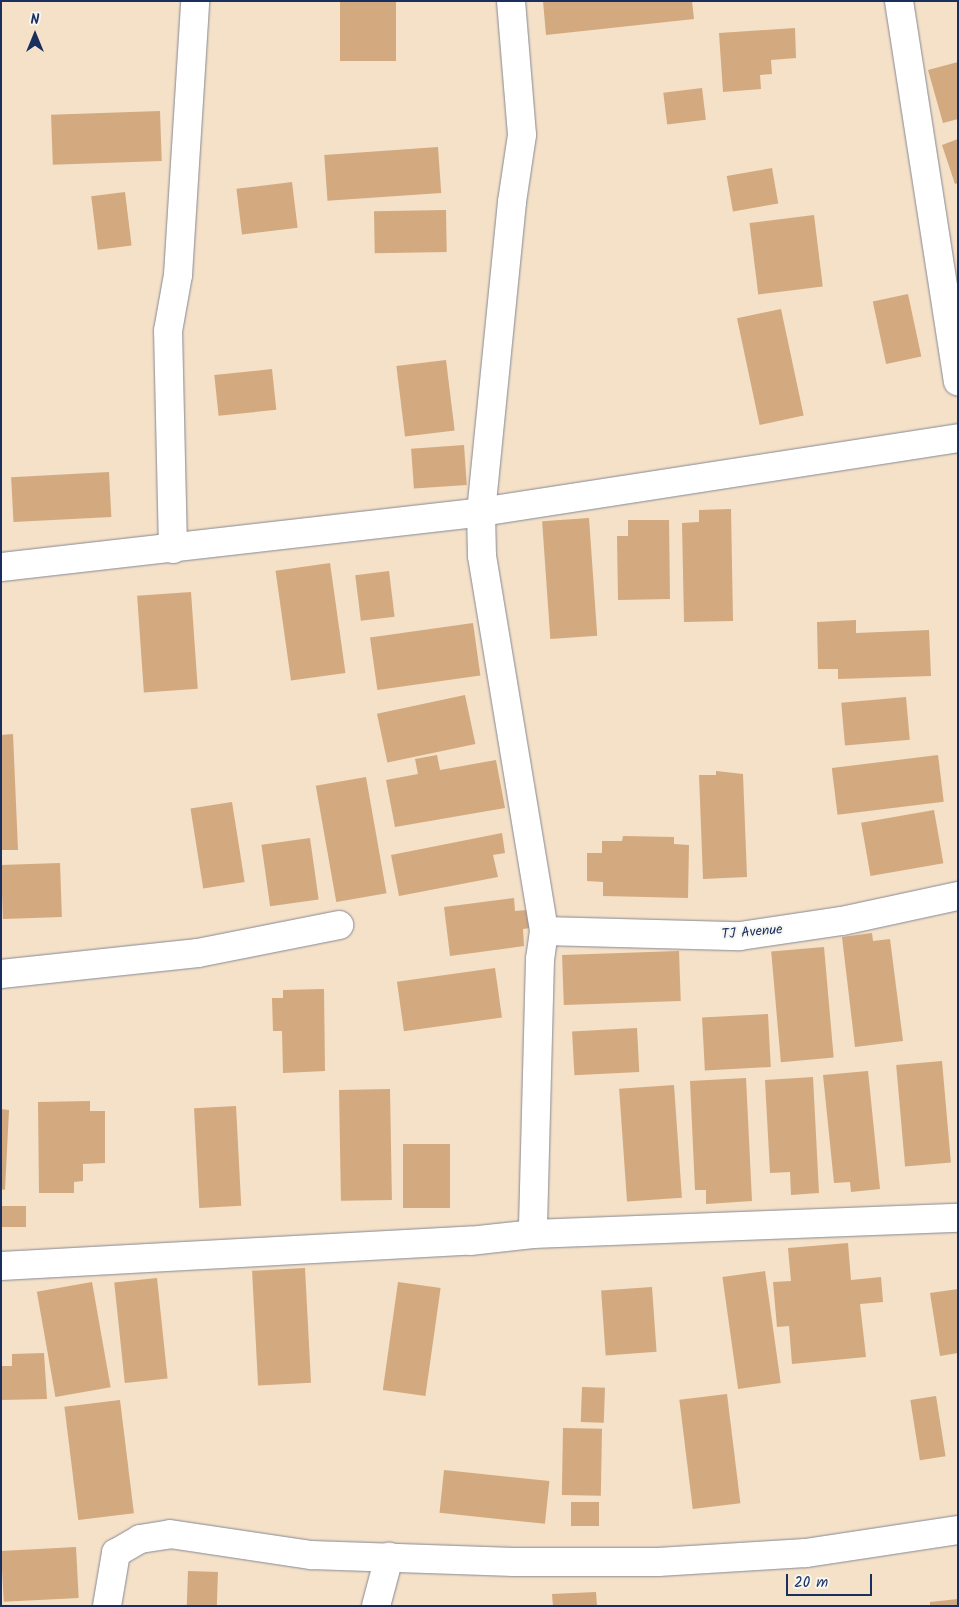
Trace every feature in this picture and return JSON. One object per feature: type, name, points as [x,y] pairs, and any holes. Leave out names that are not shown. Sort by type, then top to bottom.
[{"type":"street","points":[[173,549],[168,331],[178,276],[195,1]]},
{"type":"street","points":[[511,1],[522,135],[512,202],[481,512],[482,556],[544,931],[540,959],[533,1234]]},
{"type":"street","points":[[899,1],[958,381]]},
{"type":"street","points":[[1,567],[173,549],[481,512],[958,438]]},
{"type":"street","name":"TJ Avenue","points":[[544,931],[740,936],[842,921],[958,896]]},
{"type":"street","points":[[1,974],[198,953],[339,926]]},
{"type":"street","points":[[1,1266],[460,1242],[533,1234],[958,1218]]},
{"type":"street","points":[[107,1606],[116,1553],[140,1539],[170,1534],[311,1556],[658,1562],[806,1553],[958,1530]]},
{"type":"street","points":[[376,1606],[389,1557]]},
{"type":"building","points":[[340,1],[396,1],[396,61],[340,61]]},
{"type":"building","points":[[543,1],[692,1],[694,19],[546,35]]},
{"type":"building","points":[[795,28],[796,58],[771,60],[772,74],[760,75],[761,89],[723,92],[719,33]]},
{"type":"building","points":[[958,62],[958,119],[943,123],[928,70]]},
{"type":"building","points":[[702,88],[706,120],[667,125],[663,93]]},
{"type":"building","points":[[160,111],[162,161],[53,165],[51,115]]},
{"type":"building","points":[[958,139],[958,183],[955,184],[942,145]]},
{"type":"building","points":[[438,147],[441,193],[327,201],[324,155]]},
{"type":"building","points":[[772,168],[778,203],[733,211],[727,176]]},
{"type":"building","points":[[292,182],[298,228],[242,234],[236,189]]},
{"type":"building","points":[[125,192],[132,246],[98,250],[91,196]]},
{"type":"building","points":[[446,210],[447,252],[375,253],[374,211]]},
{"type":"building","points":[[814,215],[823,286],[758,294],[749,223]]},
{"type":"building","points":[[908,294],[921,357],[886,364],[873,301]]},
{"type":"building","points":[[781,309],[804,416],[760,425],[737,318]]},
{"type":"building","points":[[446,360],[455,430],[405,437],[396,366]]},
{"type":"building","points":[[272,369],[276,410],[219,416],[214,375]]},
{"type":"building","points":[[464,445],[467,485],[414,489],[411,449]]},
{"type":"building","points":[[109,472],[111,517],[13,522],[11,477]]},
{"type":"building","points":[[731,509],[733,621],[684,622],[682,523],[699,522],[699,510]]},
{"type":"building","points":[[589,518],[597,636],[550,639],[542,521]]},
{"type":"building","points":[[628,520],[669,520],[670,599],[618,600],[617,536],[628,536]]},
{"type":"building","points":[[330,563],[345,673],[291,681],[276,571]]},
{"type":"building","points":[[389,571],[395,617],[361,621],[355,575]]},
{"type":"building","points":[[191,592],[198,689],[144,693],[137,596]]},
{"type":"building","points":[[856,620],[856,633],[929,630],[931,676],[838,679],[838,669],[818,669],[817,622]]},
{"type":"building","points":[[473,623],[480,675],[377,690],[370,637]]},
{"type":"building","points":[[465,695],[475,744],[387,763],[377,714]]},
{"type":"building","points":[[906,697],[910,740],[845,746],[841,703]]},
{"type":"building","points":[[13,734],[18,850],[1,850],[1,735]]},
{"type":"building","points":[[437,755],[440,770],[496,760],[505,808],[395,827],[386,780],[418,774],[415,759]]},
{"type":"building","points":[[938,755],[944,802],[838,815],[832,768]]},
{"type":"building","points":[[716,771],[743,774],[747,877],[703,879],[699,775],[716,775]]},
{"type":"building","points":[[366,777],[386,893],[336,902],[316,786]]},
{"type":"building","points":[[232,802],[245,882],[203,889],[191,809]]},
{"type":"building","points":[[934,810],[943,863],[871,876],[861,823]]},
{"type":"building","points":[[502,833],[505,853],[493,855],[498,877],[399,896],[391,855]]},
{"type":"building","points":[[623,836],[674,837],[674,844],[689,845],[688,898],[603,896],[603,882],[587,881],[587,853],[602,853],[602,841],[622,841]]},
{"type":"building","points":[[310,838],[319,899],[270,906],[261,845]]},
{"type":"building","points":[[60,863],[62,917],[3,919],[1,865]]},
{"type":"building","points":[[514,898],[515,911],[527,910],[530,928],[523,929],[524,946],[450,956],[444,907]]},
{"type":"building","points":[[872,933],[873,941],[890,939],[903,1041],[855,1047],[842,937]]},
{"type":"building","points":[[824,947],[834,1058],[781,1062],[771,952]]},
{"type":"building","points":[[679,951],[681,1001],[564,1005],[562,955]]},
{"type":"building","points":[[495,968],[502,1018],[404,1031],[397,982]]},
{"type":"building","points":[[324,989],[325,1071],[283,1073],[282,1031],[273,1031],[272,998],[283,998],[283,990]]},
{"type":"building","points":[[768,1014],[771,1067],[705,1070],[702,1017]]},
{"type":"building","points":[[637,1028],[639,1072],[574,1075],[572,1031]]},
{"type":"building","points":[[942,1061],[951,1163],[905,1167],[896,1065]]},
{"type":"building","points":[[868,1071],[880,1189],[851,1192],[850,1182],[834,1183],[823,1075]]},
{"type":"building","points":[[813,1077],[819,1193],[791,1195],[790,1172],[770,1173],[765,1080]]},
{"type":"building","points":[[746,1078],[752,1201],[706,1204],[706,1190],[695,1190],[690,1081]]},
{"type":"building","points":[[674,1085],[682,1198],[627,1202],[619,1089]]},
{"type":"building","points":[[390,1089],[392,1200],[341,1201],[339,1090]]},
{"type":"building","points":[[90,1101],[90,1111],[105,1111],[105,1163],[83,1164],[83,1181],[74,1182],[74,1193],[39,1193],[38,1102]]},
{"type":"building","points":[[236,1106],[241,1206],[199,1208],[194,1108]]},
{"type":"building","points":[[1,1109],[9,1110],[5,1190],[1,1189]]},
{"type":"building","points":[[403,1144],[450,1144],[450,1208],[403,1208]]},
{"type":"building","points":[[1,1206],[26,1206],[26,1227],[1,1227]]},
{"type":"building","points":[[848,1243],[851,1280],[881,1277],[883,1302],[860,1304],[866,1357],[792,1364],[789,1326],[777,1327],[773,1282],[791,1281],[788,1248]]},
{"type":"building","points":[[305,1268],[311,1383],[258,1386],[252,1271]]},
{"type":"building","points":[[765,1271],[781,1383],[738,1389],[722,1277]]},
{"type":"building","points":[[157,1278],[168,1378],[125,1383],[114,1282]]},
{"type":"building","points":[[92,1282],[111,1387],[55,1397],[37,1292]]},
{"type":"building","points":[[398,1282],[441,1288],[425,1396],[383,1390]]},
{"type":"building","points":[[652,1287],[657,1352],[606,1355],[601,1291]]},
{"type":"building","points":[[958,1289],[958,1353],[940,1356],[930,1293]]},
{"type":"building","points":[[44,1353],[47,1399],[1,1400],[1,1366],[12,1366],[12,1354]]},
{"type":"building","points":[[582,1387],[605,1388],[604,1423],[581,1422]]},
{"type":"building","points":[[727,1394],[740,1503],[693,1509],[679,1400]]},
{"type":"building","points":[[936,1396],[946,1456],[920,1460],[910,1400]]},
{"type":"building","points":[[120,1400],[134,1513],[78,1520],[64,1407]]},
{"type":"building","points":[[563,1428],[602,1429],[601,1496],[562,1495]]},
{"type":"building","points":[[444,1470],[549,1481],[545,1524],[440,1513]]},
{"type":"building","points":[[571,1502],[599,1502],[599,1526],[571,1526]]},
{"type":"building","points":[[76,1547],[79,1598],[4,1602],[1,1551]]},
{"type":"building","points":[[188,1571],[218,1572],[217,1606],[187,1606]]},
{"type":"building","points":[[596,1592],[597,1606],[553,1606],[552,1594]]},
{"type":"building","points":[[958,1599],[958,1606],[930,1606],[930,1602]]}]
